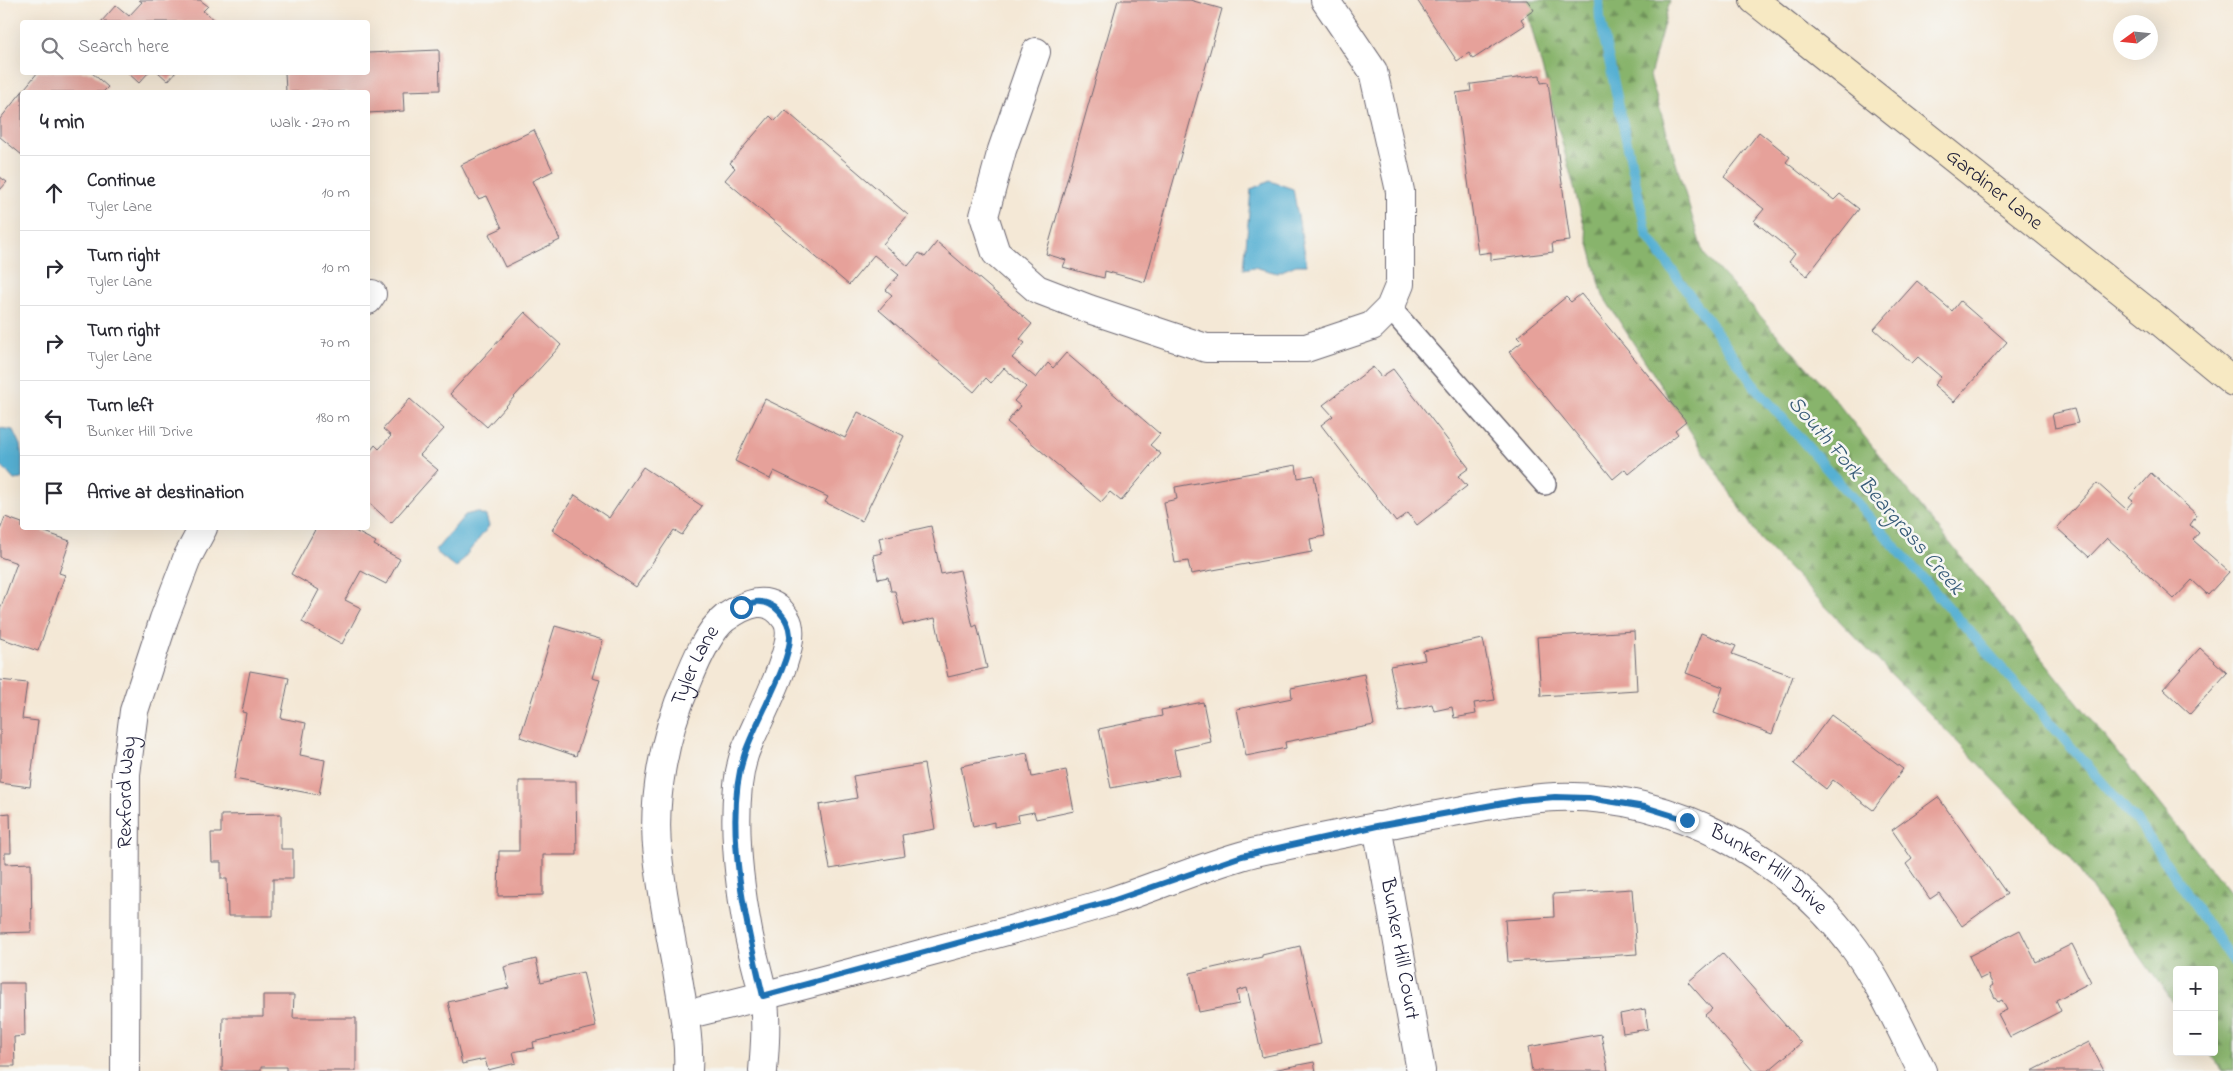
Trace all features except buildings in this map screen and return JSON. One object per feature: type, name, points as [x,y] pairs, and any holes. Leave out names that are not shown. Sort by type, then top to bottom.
[{"type":"main road","name":"Gardiner Lane","points":[[1754,0],[2158,320],[2233,382]]},
{"type":"street","points":[[1036,52],[1002,150],[984,216],[996,253],[1037,289],[1089,310],[1206,348],[1306,348],[1372,326],[1390,308],[1400,284],[1400,191],[1372,72],[1325,0]]},
{"type":"street","name":"Rexford Way","points":[[126,1071],[126,774],[134,711],[164,619],[188,556],[202,530]]},
{"type":"street","name":"Tyler Lane","points":[[688,1071],[690,1048],[657,854],[658,792],[669,738],[683,691],[698,657],[720,623],[741,607],[757,602],[771,606],[787,620],[790,636],[786,656],[743,756],[738,783],[735,831],[740,882],[748,932],[763,996],[765,1048],[763,1071]]},
{"type":"street","name":"Bunker Hill Drive","points":[[685,1015],[763,996],[1093,906],[1242,856],[1377,826],[1520,800],[1555,797],[1589,798],[1645,807],[1687,820],[1726,838],[1761,859],[1790,881],[1824,913],[1855,950],[1890,1007],[1922,1071]]},
{"type":"street","name":"Bunker Hill Court","points":[[1377,826],[1421,1071]]},
{"type":"lane","points":[[1390,308],[1545,484]]},
{"type":"green space","points":[[1524,0],[1670,0],[1650,76],[1703,253],[1823,385],[2233,896],[2233,1071],[2222,1071],[2211,1056],[2218,1056],[2218,966],[2173,966],[2173,1002],[2071,859],[1760,539],[1603,296]]},
{"type":"water","points":[[1270,181],[1293,189],[1307,265],[1296,265],[1277,273],[1254,267],[1244,269],[1251,189]]},
{"type":"water","points":[[0,428],[13,430],[20,445],[20,479],[14,480],[0,464]]},
{"type":"water","points":[[477,512],[486,516],[489,526],[456,568],[435,551],[465,515]]},
{"type":"waterway","name":"South Fork Beargrass Creek","points":[[1599,0],[1600,19],[1647,235],[1756,388],[2143,829],[2233,962]]},
{"type":"route","points":[[741,607],[757,602],[771,606],[787,620],[790,636],[786,656],[743,756],[738,783],[735,831],[740,882],[748,932],[763,996],[1037,923],[1112,901],[1242,856],[1377,826],[1520,800],[1555,797],[1589,798],[1645,807],[1687,820]]}]
